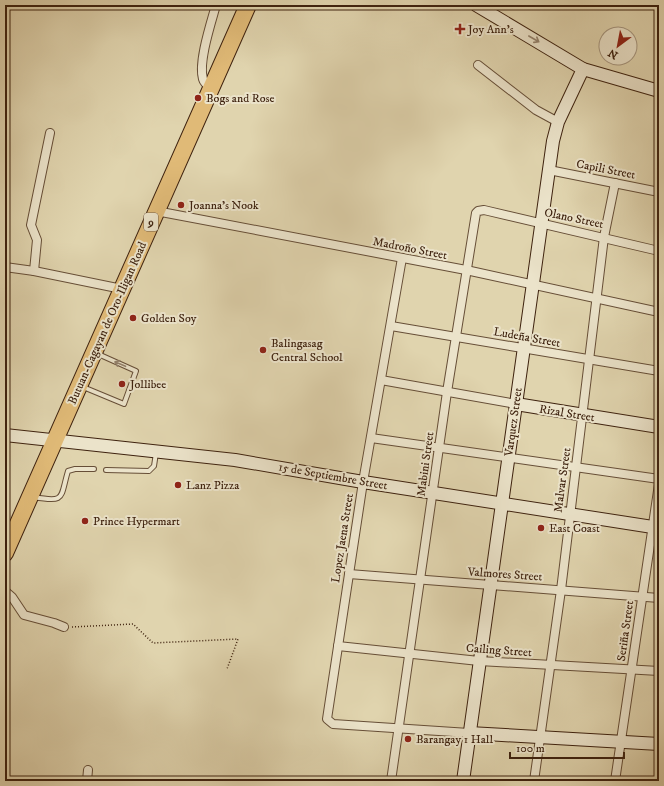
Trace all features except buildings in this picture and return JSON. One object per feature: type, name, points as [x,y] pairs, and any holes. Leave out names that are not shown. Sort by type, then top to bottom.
[{"type":"highway","name":"Butuan-Cagayan de Oro-Iligan Road","points":[[5,553],[248,5]]},
{"type":"street","points":[[211,88],[203,78],[202,67],[207,35],[216,5]]},
{"type":"street","points":[[476,5],[583,68],[659,91]]},
{"type":"street","points":[[478,64],[536,110],[558,122]]},
{"type":"street","name":"Varquez Street","points":[[462,781],[549,170],[558,122],[583,68]]},
{"type":"street","points":[[34,271],[37,243],[31,225],[50,133]]},
{"type":"street","name":"Capili Street","points":[[549,170],[659,192]]},
{"type":"street","name":"Malvar Street","points":[[534,781],[561,590],[604,237],[615,183]]},
{"type":"street","name":"Mabini Street","points":[[391,781],[432,493],[466,270],[475,215],[478,210],[484,210]]},
{"type":"street","name":"Olano Street","points":[[484,210],[659,251]]},
{"type":"street","name":"Madroño Street","points":[[156,211],[466,270],[659,312]]},
{"type":"street","name":"Lopez Jaena Street","points":[[398,729],[333,724],[328,722],[327,717],[363,482],[402,258]]},
{"type":"street","points":[[5,267],[34,271],[122,289]]},
{"type":"street","name":"Ludeña Street","points":[[391,326],[659,371]]},
{"type":"street","name":"Rizal Street","points":[[381,380],[659,427]]},
{"type":"street","name":"15 de Septiembre Street","points":[[5,435],[242,461],[363,482],[655,528]]},
{"type":"street","points":[[371,438],[659,479]]},
{"type":"street","name":"Seriña Street","points":[[615,781],[642,597],[655,528],[659,484]]},
{"type":"street","name":"Valmores Street","points":[[349,574],[659,598]]},
{"type":"street","points":[[5,591],[12,597],[24,615],[54,623],[64,628]]},
{"type":"street","name":"Cailing Street","points":[[338,646],[479,661],[659,671]]},
{"type":"street","points":[[398,729],[659,744]]},
{"type":"street","points":[[87,781],[88,770]]},
{"type":"lane","points":[[79,386],[124,404],[136,371],[94,353]]},
{"type":"lane","points":[[106,470],[149,471],[154,466],[156,452]]},
{"type":"lane","points":[[30,496],[53,501],[59,498],[64,492],[68,471],[75,469],[94,469]]},
{"type":"path","points":[[64,628],[133,624],[153,643],[238,639],[227,669]]},
{"type":"place","name":"Joy Ann's","points":[[460,29]]},
{"type":"place","name":"Bogs and Rose","points":[[198,98]]},
{"type":"place","name":"Joanna's Nook","points":[[181,205]]},
{"type":"place","name":"Golden Soy","points":[[133,318]]},
{"type":"place","name":"Balingasag Central School","points":[[263,350]]},
{"type":"place","name":"Jollibee","points":[[122,384]]},
{"type":"place","name":"Lanz Pizza","points":[[178,485]]},
{"type":"place","name":"Prince Hypermart","points":[[85,521]]},
{"type":"place","name":"East Coast","points":[[541,528]]},
{"type":"place","name":"Barangay 1 Hall","points":[[408,739]]}]
